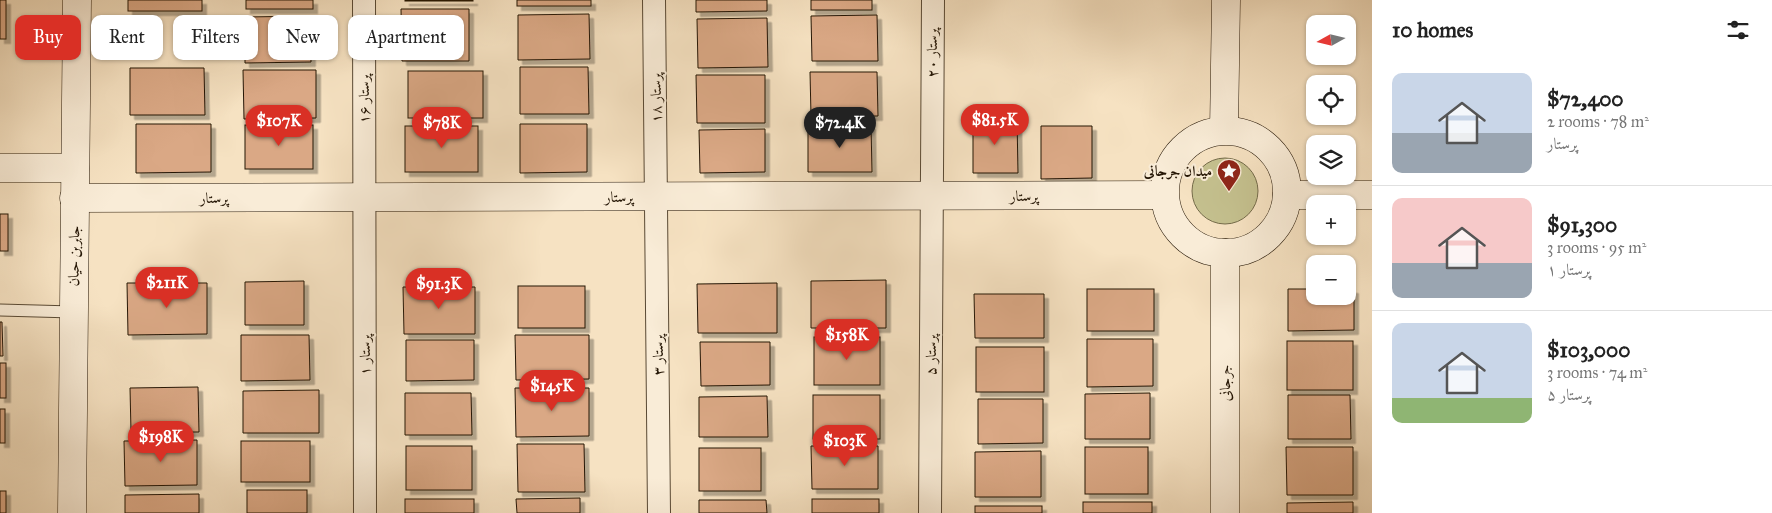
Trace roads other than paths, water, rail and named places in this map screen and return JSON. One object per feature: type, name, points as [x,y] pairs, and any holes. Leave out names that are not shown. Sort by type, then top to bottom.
[{"type":"street","name":"جابربن حیان","points":[[72,513],[77,0]]},
{"type":"street","name":"پرستار ۱۶","points":[[364,0],[364,198]]},
{"type":"street","name":"پرستار ۱۸","points":[[654,0],[657,197]]},
{"type":"street","name":"پرستار ۲۰","points":[[932,196],[933,0]]},
{"type":"street","points":[[1224,130],[1226,0]]},
{"type":"street","points":[[1224,130],[1241,132],[1256,138],[1270,149],[1280,162],[1286,178],[1287,195],[1283,213],[1274,230],[1260,243],[1244,251],[1225,254],[1207,251],[1190,242],[1177,230],[1168,213],[1164,195],[1166,176],[1174,158],[1188,143],[1196,138],[1224,130]]},
{"type":"street","points":[[0,168],[75,168]]},
{"type":"street","name":"پرستار","points":[[74,198],[1164,195]]},
{"type":"street","points":[[1287,195],[1372,195]]},
{"type":"street","name":"پرستار ۵","points":[[930,513],[932,196]]},
{"type":"street","name":"پرستار ۳","points":[[657,197],[659,513]]},
{"type":"street","name":"پرستار ۱","points":[[364,198],[365,513]]},
{"type":"street","name":"جرجانی","points":[[1225,254],[1225,513]]},
{"type":"lane","points":[[0,310],[73,312]]},
{"type":"place","name":"میدان جرجانی","points":[[1229,192]]}]
